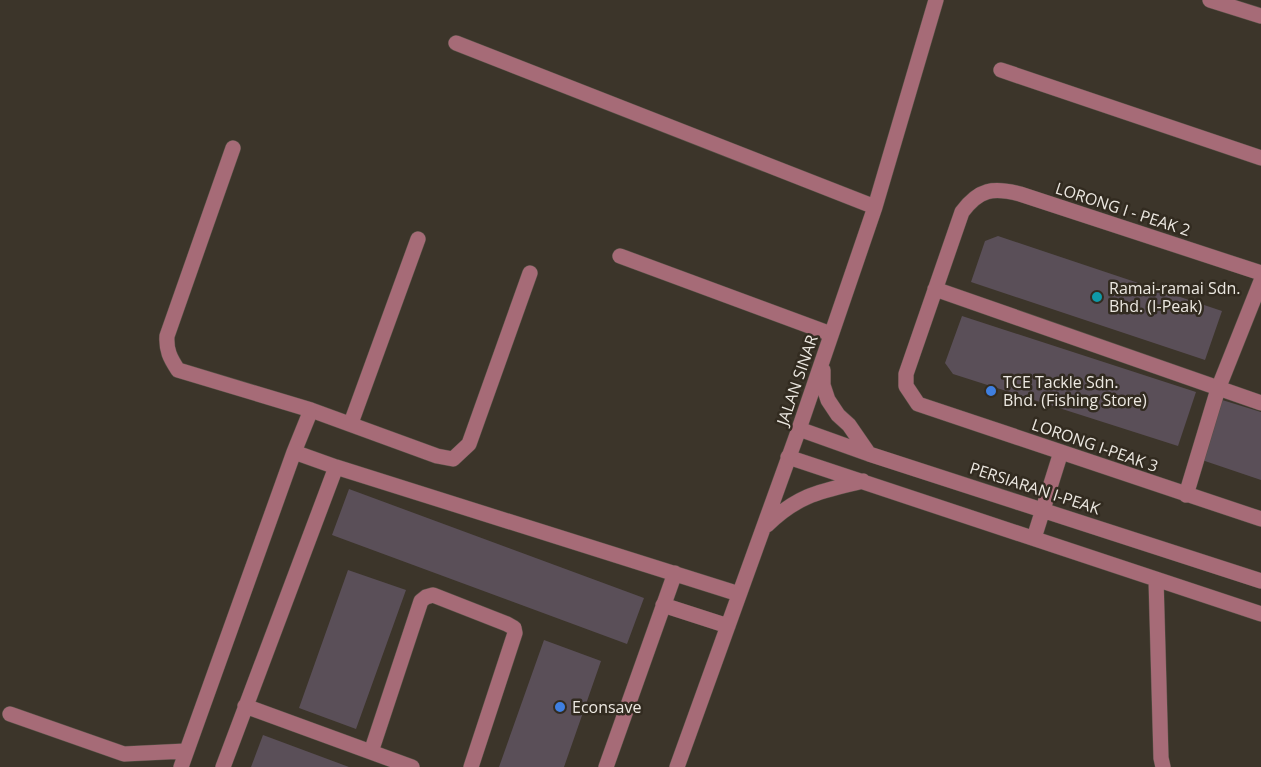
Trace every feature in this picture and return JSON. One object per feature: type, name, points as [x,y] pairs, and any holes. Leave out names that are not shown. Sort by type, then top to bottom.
[{"type":"street","name":"JALAN SINAR","points":[[677,767],[764,529],[875,207],[936,0]]},
{"type":"street","points":[[1210,0],[1261,16]]},
{"type":"street","points":[[456,43],[875,207]]},
{"type":"street","points":[[1001,70],[1261,158]]},
{"type":"street","points":[[233,148],[167,336],[166,347],[170,359],[178,370],[311,410],[437,456],[453,459],[469,444],[530,273]]},
{"type":"street","name":"LORONG I - PEAK 2","points":[[935,289],[962,212],[973,197],[996,191],[1011,192],[1261,273]]},
{"type":"street","points":[[351,423],[418,239]]},
{"type":"street","points":[[620,256],[831,334]]},
{"type":"street","points":[[1186,495],[1218,389],[1261,281]]},
{"type":"street","points":[[935,289],[1261,403]]},
{"type":"street","name":"LORONG I-PEAK 3","points":[[935,289],[906,374],[906,386],[918,404],[1261,519]]},
{"type":"street","points":[[823,358],[823,385],[828,400],[869,454]]},
{"type":"street","points":[[181,767],[311,410]]},
{"type":"street","name":"PERSIARAN I-PEAK","points":[[799,429],[869,454],[1261,581]]},
{"type":"street","points":[[294,452],[739,594]]},
{"type":"street","points":[[1034,538],[1061,452]]},
{"type":"street","points":[[788,457],[1261,614]]},
{"type":"street","points":[[224,767],[336,467]]},
{"type":"street","points":[[764,529],[782,511],[800,499],[817,492],[863,481]]},
{"type":"street","points":[[606,767],[675,573]]},
{"type":"street","points":[[1156,579],[1163,767]]},
{"type":"street","points":[[371,752],[421,602],[433,595],[507,624],[513,628],[515,633],[471,767]]},
{"type":"street","points":[[663,605],[728,627]]},
{"type":"street","points":[[245,706],[412,767]]},
{"type":"street","points":[[10,714],[124,754],[186,751]]},
{"type":"building","name":"Ramai-ramai Sdn. Bhd. (I-Peak)","points":[[998,236],[1222,311],[1205,360],[971,282],[985,241]]},
{"type":"building","points":[[962,316],[1196,392],[1178,446],[953,374],[945,363]]},
{"type":"building","points":[[1219,399],[1261,412],[1261,480],[1199,459]]},
{"type":"building","points":[[349,489],[644,598],[627,644],[332,535]]},
{"type":"building","points":[[348,570],[406,590],[356,729],[299,708]]},
{"type":"building","points":[[544,640],[601,661],[564,767],[499,767]]},
{"type":"building","points":[[263,735],[349,767],[251,767]]},
{"type":"place","name":"Ramai-ramai Sdn. Bhd. (I-Peak)","points":[[1097,297]]},
{"type":"place","name":"TCE Tackle Sdn. Bhd. (Fishing Store)","points":[[991,391]]},
{"type":"place","name":"Econsave","points":[[560,707]]}]
